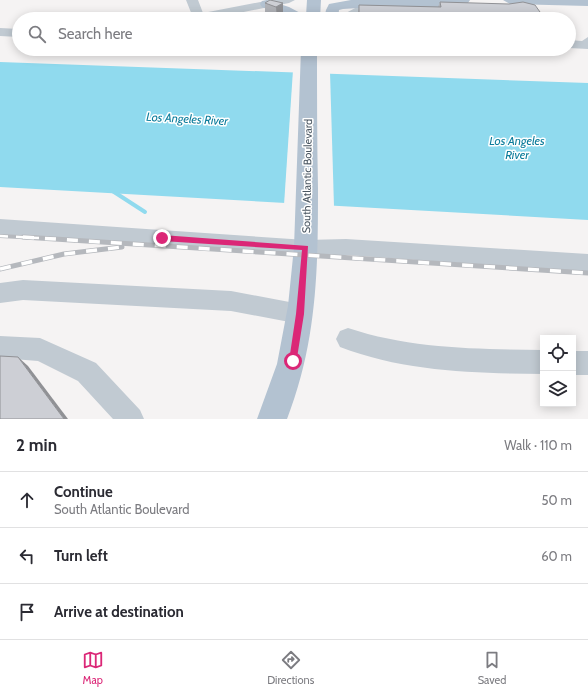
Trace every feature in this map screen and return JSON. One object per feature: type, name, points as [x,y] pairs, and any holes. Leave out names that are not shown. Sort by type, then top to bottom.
[{"type":"main road","points":[[313,12],[314,0]]},
{"type":"main road","points":[[332,12],[334,7],[355,1],[452,4],[463,0]]},
{"type":"main road","points":[[510,0],[588,2]]},
{"type":"main road","points":[[267,4],[288,12]]},
{"type":"main road","name":"South Atlantic Boulevard","points":[[272,419],[284,394],[293,361],[300,314],[306,243],[309,56]]},
{"type":"street","points":[[192,0],[193,12]]},
{"type":"street","points":[[225,12],[289,0]]},
{"type":"street","points":[[426,2],[428,12]]},
{"type":"street","points":[[356,12],[381,12]]},
{"type":"street","points":[[0,32],[12,33]]},
{"type":"street","points":[[576,44],[587,45],[588,41]]},
{"type":"street","points":[[0,227],[306,243],[346,247],[588,262]]},
{"type":"street","points":[[0,293],[23,290],[231,301],[300,314]]},
{"type":"street","points":[[348,339],[382,350],[421,356],[486,361],[540,362]]},
{"type":"street","points":[[0,347],[40,350],[87,372],[131,419]]},
{"type":"street","points":[[576,362],[588,363]]},
{"type":"water","name":"Los Angeles River","points":[[0,62],[588,83],[588,220],[0,187]]},
{"type":"pier","points":[[293,70],[330,72],[334,207],[284,205]]},
{"type":"building","points":[[270,0],[283,3],[276,7],[265,3]]},
{"type":"building","points":[[440,2],[509,4],[523,2],[535,5],[540,12],[359,12],[359,5],[441,7]]},
{"type":"building","points":[[0,356],[18,357],[64,419],[0,419]]},
{"type":"waterway","points":[[111,190],[145,212]]},
{"type":"railway","points":[[0,236],[37,238]]},
{"type":"railway","points":[[23,237],[37,238]]},
{"type":"railway","points":[[37,238],[588,273]]},
{"type":"railway","points":[[0,269],[64,254],[122,247]]},
{"type":"route","points":[[162,238],[306,248],[300,314],[293,361]]}]
